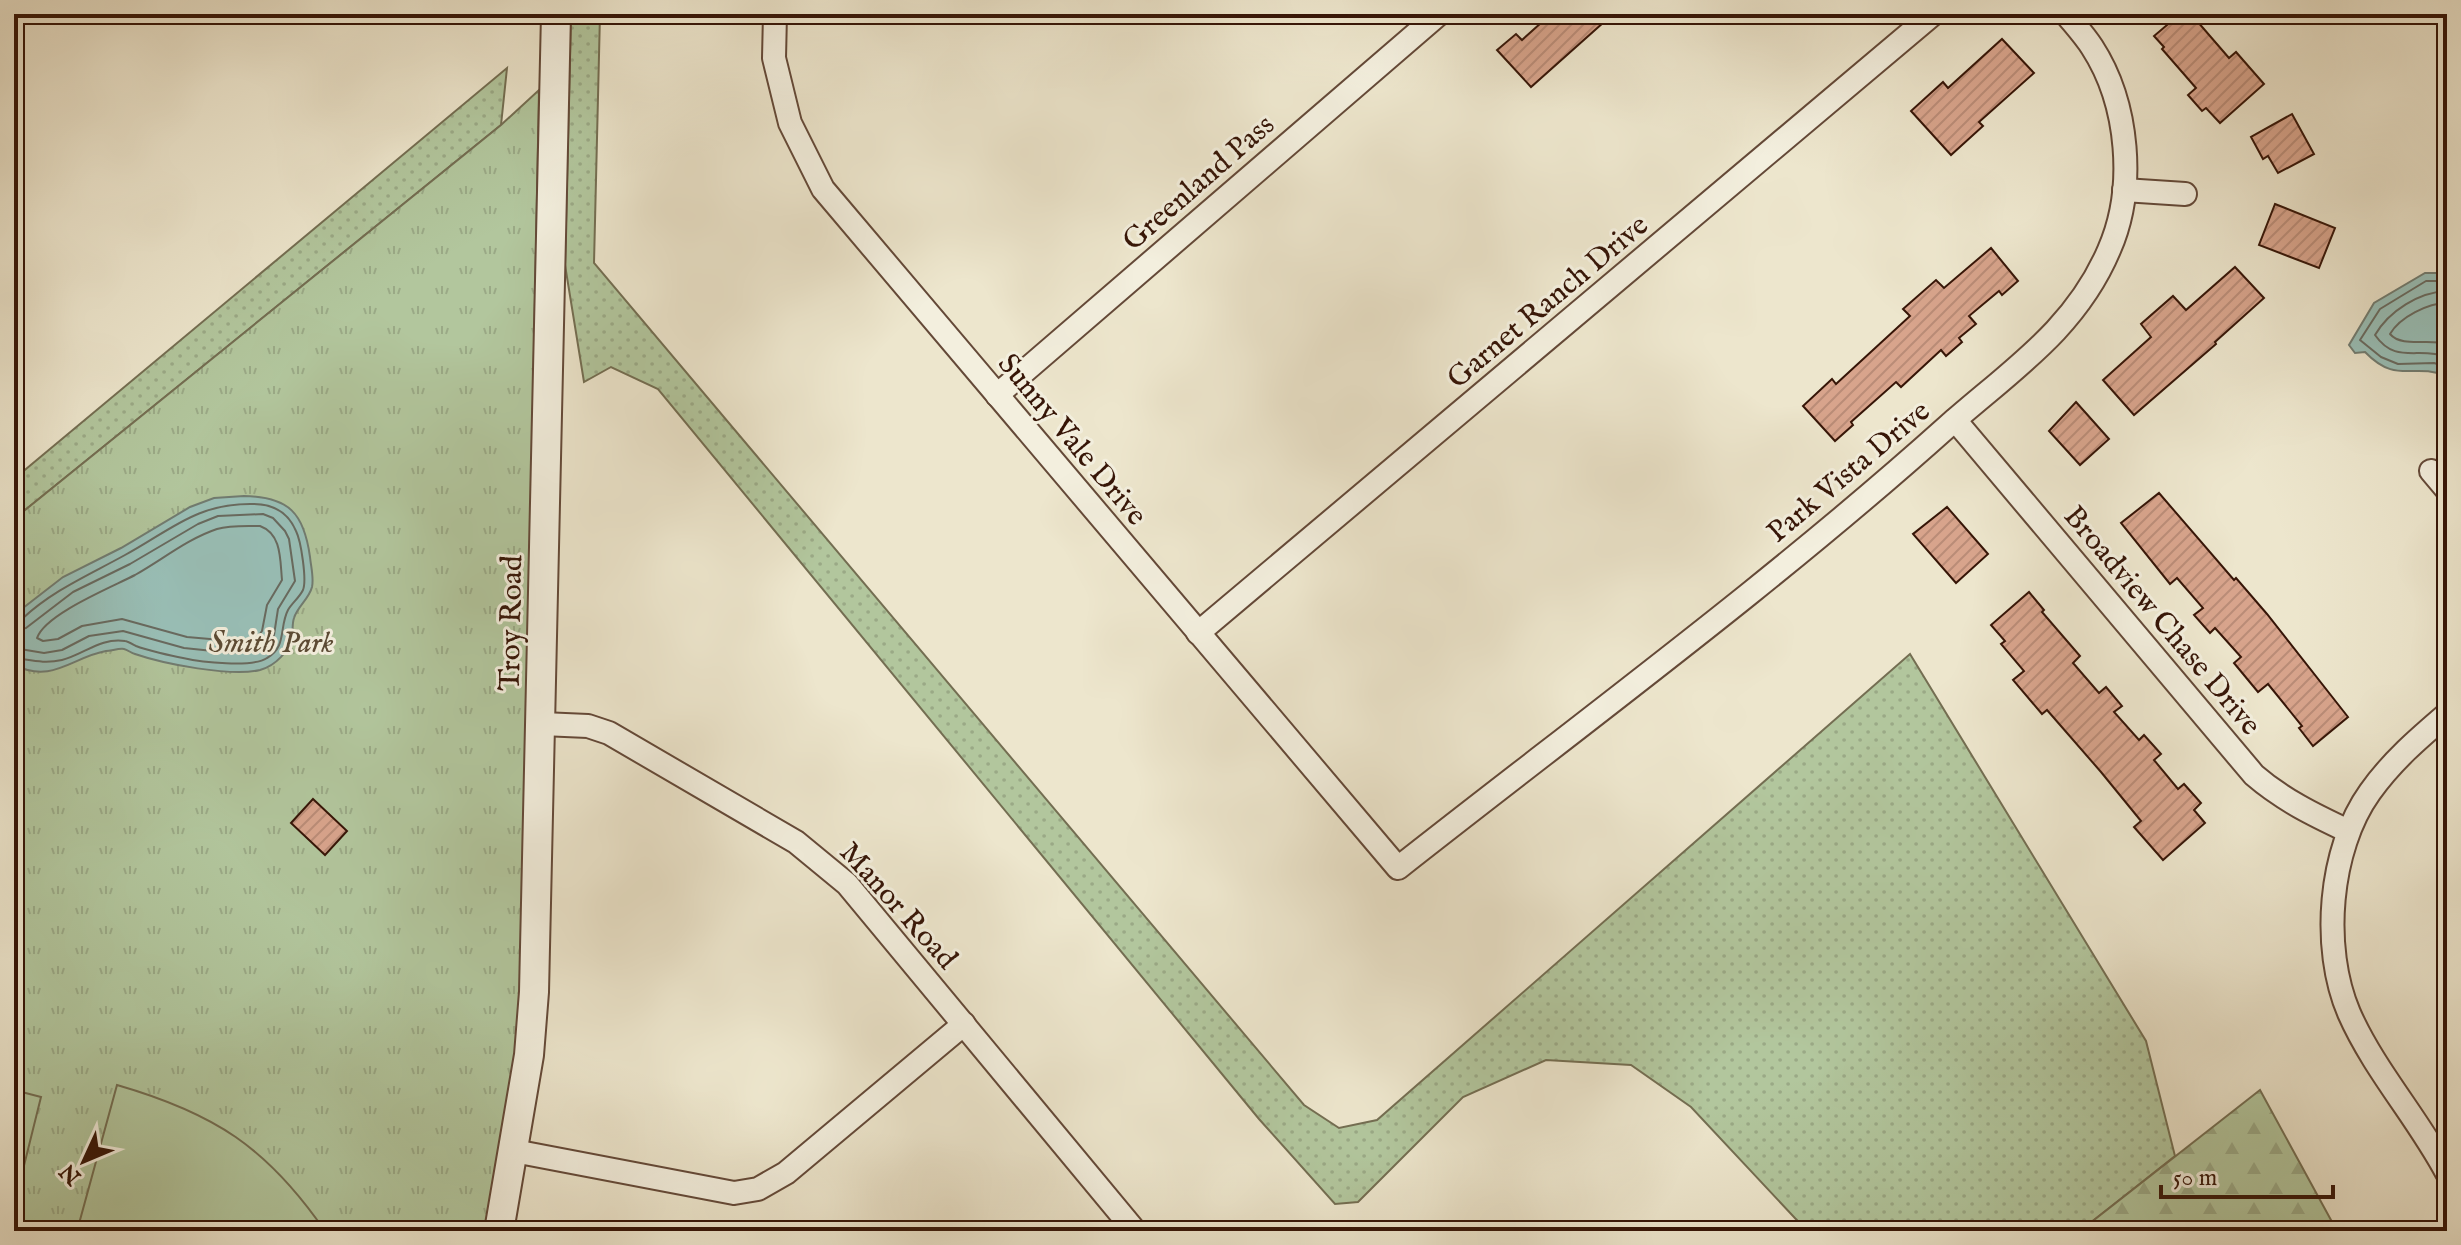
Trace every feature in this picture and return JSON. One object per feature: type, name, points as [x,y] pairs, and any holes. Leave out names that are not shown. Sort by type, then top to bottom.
[{"type":"street","name":"Troy Road","points":[[499,1231],[529,1055],[534,992],[556,14]]},
{"type":"street","name":"Sunny Vale Drive","points":[[775,14],[774,58],[790,123],[823,189],[1398,868]]},
{"type":"street","name":"Greenland Pass","points":[[997,395],[1439,14]]},
{"type":"street","name":"Garnet Ranch Drive","points":[[1198,633],[1933,14]]},
{"type":"street","name":"Park Vista Drive","points":[[1398,868],[1860,505],[2047,340],[2079,305],[2112,243],[2124,190],[2127,156],[2108,79],[2093,48],[2066,14]]},
{"type":"street","points":[[2124,190],[2185,194]]},
{"type":"street","name":"Broadview Chase Drive","points":[[1955,420],[2254,775],[2307,812],[2348,831]]},
{"type":"street","points":[[2431,471],[2447,490]]},
{"type":"street","points":[[2447,714],[2400,754],[2369,793],[2348,831],[2334,900],[2332,941],[2336,976],[2349,1014],[2447,1173]]},
{"type":"street","name":"Manor Road","points":[[542,724],[588,726],[609,733],[805,848],[847,884],[1135,1231]]},
{"type":"street","points":[[514,1151],[734,1193],[758,1189],[786,1173],[964,1024]]},
{"type":"green space","points":[[571,14],[600,14],[594,263],[1304,1105],[1339,1128],[1377,1120],[1910,654],[2146,1041],[2175,1156],[2080,1231],[1807,1231],[1691,1107],[1631,1065],[1546,1060],[1463,1097],[1358,1202],[1335,1204],[1259,1119],[658,389],[611,367],[584,382],[565,265]]},
{"type":"green space","points":[[507,68],[501,125],[14,519],[14,479]]},
{"type":"green space","name":"Smith Park","points":[[539,90],[520,1080],[489,1231],[14,1231],[14,519],[501,125]]},
{"type":"green space","points":[[117,1085],[182,1108],[236,1137],[282,1177],[325,1231],[77,1231]]},
{"type":"green space","points":[[14,1090],[41,1097],[14,1206]]},
{"type":"green space","points":[[2260,1090],[2337,1231],[2080,1231]]},
{"type":"water","points":[[2425,273],[2447,273],[2447,376],[2435,372],[2386,368],[2365,352],[2355,353],[2349,345],[2374,303]]},
{"type":"water","points":[[244,496],[272,500],[292,510],[307,542],[312,587],[296,614],[288,647],[276,661],[260,670],[215,671],[163,662],[122,649],[94,654],[51,671],[40,672],[14,665],[14,615],[63,577],[121,548],[190,507],[214,498]]},
{"type":"building","points":[[1551,14],[1613,14],[1531,87],[1497,50],[1516,34],[1522,40]]},
{"type":"building","points":[[2180,14],[2191,14],[2229,58],[2236,52],[2264,84],[2220,123],[2206,108],[2202,111],[2188,95],[2196,88],[2154,36]]},
{"type":"building","points":[[2002,39],[2034,73],[1979,122],[1983,126],[1951,155],[1911,111],[1943,82],[1948,88]]},
{"type":"building","points":[[2292,114],[2314,154],[2278,173],[2268,156],[2263,159],[2251,137]]},
{"type":"building","points":[[2275,204],[2335,228],[2319,268],[2259,245]]},
{"type":"building","points":[[1991,248],[2018,281],[2002,295],[1999,291],[1969,316],[1976,324],[1959,338],[1962,342],[1946,356],[1941,350],[1901,387],[1896,382],[1851,422],[1853,425],[1835,441],[1803,406],[1832,379],[1836,384],[1910,316],[1903,309],[1936,280],[1944,288]]},
{"type":"building","points":[[2235,267],[2264,298],[2134,415],[2103,380],[2151,337],[2141,324],[2173,296],[2186,310]]},
{"type":"building","points":[[2076,402],[2109,439],[2080,465],[2049,431]]},
{"type":"building","points":[[2159,493],[2267,614],[2348,717],[2313,746],[2299,728],[2302,726],[2268,684],[2258,692],[2234,663],[2241,657],[2215,628],[2210,633],[2194,615],[2203,608],[2177,578],[2170,584],[2121,523]]},
{"type":"building","points":[[1947,507],[1988,554],[1956,583],[1913,534]]},
{"type":"building","points":[[2029,592],[2080,656],[2073,663],[2099,693],[2106,687],[2122,706],[2114,712],[2139,740],[2144,735],[2161,754],[2154,760],[2178,789],[2184,784],[2201,803],[2194,810],[2205,823],[2163,860],[2134,827],[2141,821],[2101,772],[2047,710],[2042,714],[2013,680],[2024,671],[2001,644],[2005,641],[1991,625]]},
{"type":"building","points":[[313,799],[347,831],[325,855],[291,823]]}]
